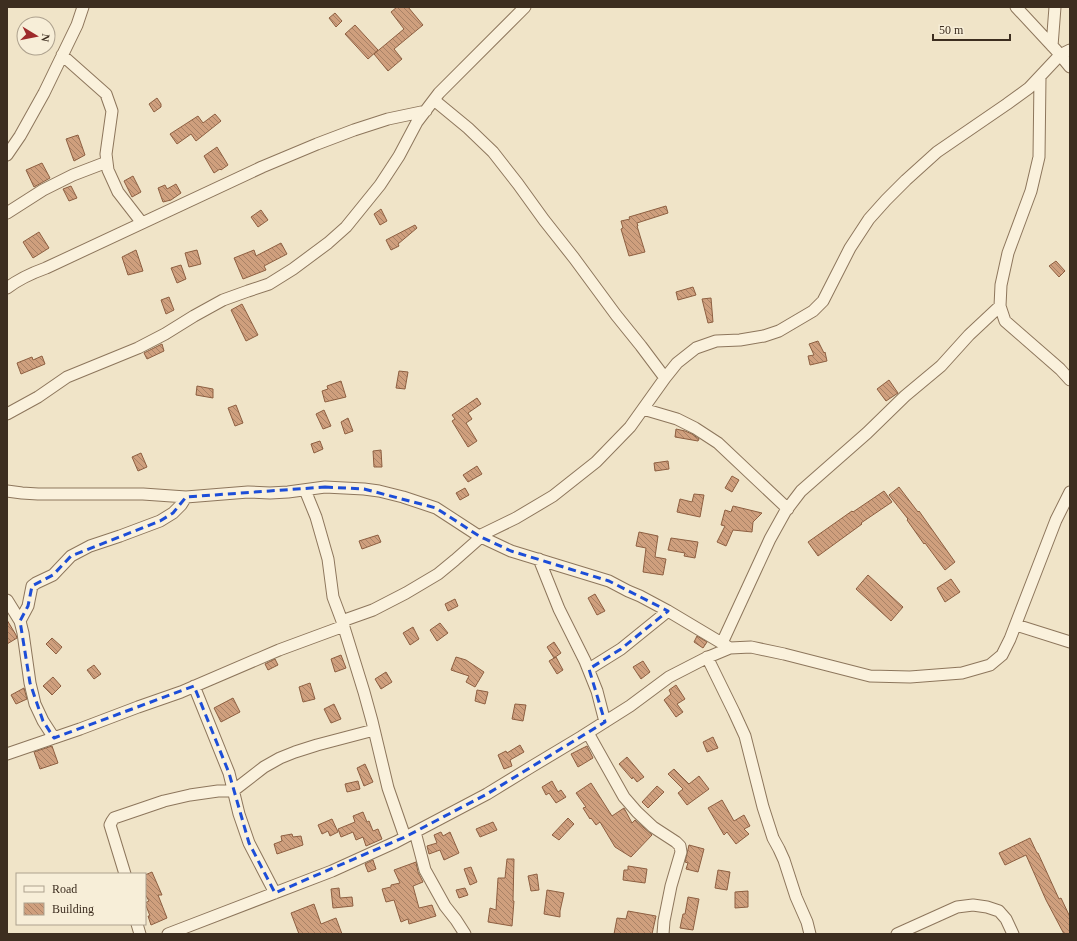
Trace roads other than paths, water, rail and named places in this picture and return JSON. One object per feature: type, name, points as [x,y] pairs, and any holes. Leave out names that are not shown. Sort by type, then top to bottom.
[{"type":"street","points":[[7,155],[20,136],[44,92],[77,25],[84,7]]},
{"type":"street","points":[[7,414],[38,397],[67,377],[138,348],[223,300],[269,284],[293,269],[328,243],[346,227],[380,185],[399,156],[417,122],[434,100],[525,7]]},
{"type":"street","points":[[1016,7],[1052,46],[1065,53],[1070,68]]},
{"type":"street","points":[[1052,46],[1055,7]]},
{"type":"street","points":[[7,754],[194,686],[343,624],[418,586],[443,570],[480,536],[516,518],[553,496],[596,462],[630,427],[677,363],[696,348],[716,341],[740,340],[764,336],[779,331],[813,311],[823,301],[833,280],[869,219],[886,200],[937,152],[1029,88],[1065,53]]},
{"type":"street","points":[[62,55],[106,94],[112,111],[106,154],[108,170],[118,192],[142,223]]},
{"type":"street","points":[[1040,77],[1039,157],[1031,191],[1008,253],[1001,286],[1000,306],[1005,321],[1060,369],[1070,380]]},
{"type":"street","points":[[434,100],[468,128],[493,152],[665,378]]},
{"type":"street","points":[[7,288],[33,272],[46,268],[262,167],[354,130],[388,119],[426,111]]},
{"type":"street","points":[[7,213],[43,190],[73,175],[107,162]]},
{"type":"street","points":[[168,934],[332,871],[415,832],[487,794],[630,706],[669,677],[726,645],[770,538],[788,508],[801,491],[940,366],[969,335],[1000,306]]},
{"type":"street","points":[[643,409],[671,417],[689,425],[718,443],[788,508]]},
{"type":"street","points":[[7,491],[38,494],[143,494],[186,497],[248,492],[270,493],[325,487],[380,491],[436,508],[480,536],[511,551],[609,581],[668,611],[726,645],[751,647],[784,654],[870,676],[910,677],[962,673],[990,665],[1002,655],[1016,625],[1056,520],[1070,492]]},
{"type":"street","points":[[305,490],[322,537],[328,559],[333,598],[343,624],[364,692],[388,788],[405,837]]},
{"type":"street","points":[[20,621],[28,606],[32,586],[53,575],[71,556],[90,546],[160,521],[173,513],[186,497]]},
{"type":"street","points":[[539,560],[559,609],[589,669],[597,691],[605,722]]},
{"type":"street","points":[[7,600],[20,621],[35,704],[43,721],[54,738]]},
{"type":"street","points":[[589,669],[621,649],[668,611]]},
{"type":"street","points":[[1016,625],[1070,642]]},
{"type":"street","points":[[707,657],[744,736],[763,808],[773,838],[782,854],[796,897],[808,922],[810,934]]},
{"type":"street","points":[[194,686],[229,773],[248,842],[275,893]]},
{"type":"street","points":[[125,873],[110,826],[114,818],[164,801],[190,795],[233,791],[264,767],[280,758],[317,745],[374,730]]},
{"type":"street","points":[[588,733],[624,797],[653,827],[680,846],[681,852],[671,886],[664,921],[664,934]]},
{"type":"street","points":[[415,832],[425,870],[445,906],[456,920],[464,934]]},
{"type":"street","points":[[896,934],[957,907],[973,905],[999,911],[1006,919],[1013,934]]}]
